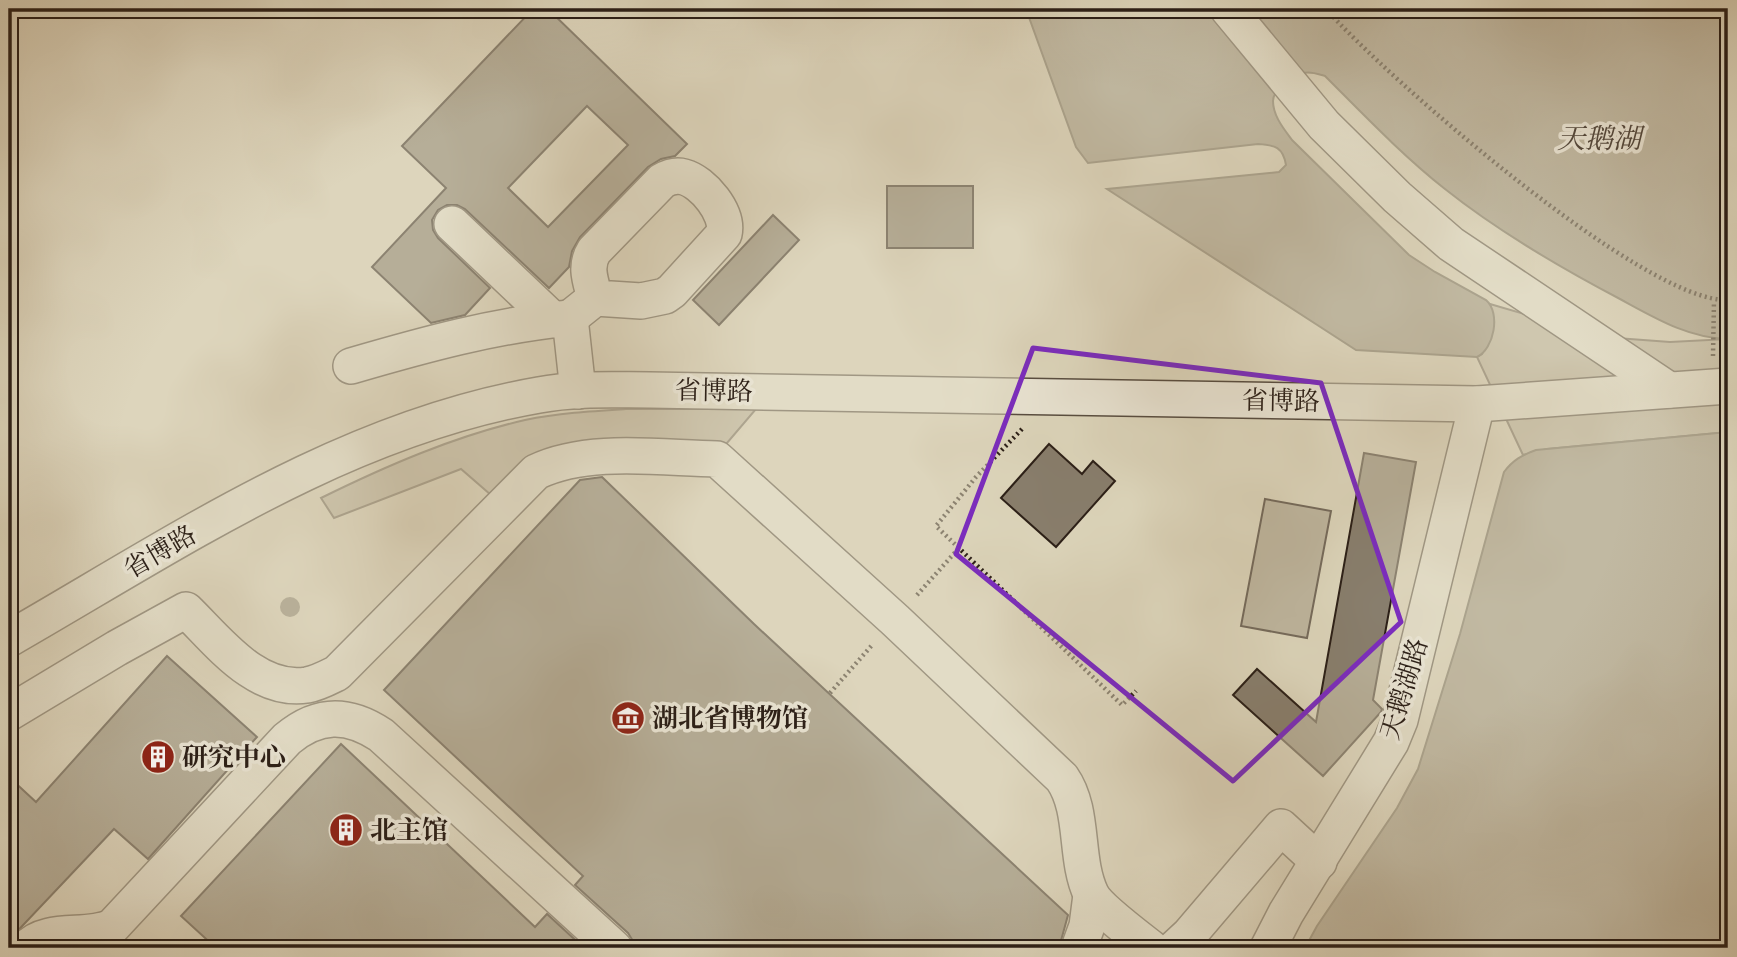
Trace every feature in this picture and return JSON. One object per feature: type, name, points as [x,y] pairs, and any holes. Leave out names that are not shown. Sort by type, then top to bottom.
[{"type":"street","points":[[1228,9],[1324,125],[1378,179],[1451,244],[1669,390]]},
{"type":"street","points":[[452,224],[572,312],[578,391]]},
{"type":"street","points":[[351,366],[461,335],[572,312]]},
{"type":"street","name":"省博路","points":[[9,639],[279,484],[326,461],[391,434],[446,417],[540,395],[578,391],[650,390],[1477,404],[1728,386]]},
{"type":"street","name":"天鹅湖路","points":[[1268,948],[1391,742],[1400,720],[1477,404]]},
{"type":"street","points":[[9,713],[186,610],[242,664],[264,678],[297,686],[318,682],[337,673],[536,472],[566,461],[604,457],[717,459],[895,620],[1062,778],[1071,795],[1079,846],[1091,895],[1087,926],[1079,948]]},
{"type":"street","points":[[27,948],[44,938],[87,941],[120,919],[297,731],[321,721],[345,719],[357,721],[381,735],[614,948]]},
{"type":"street","points":[[1175,948],[1281,827],[1319,862]]},
{"type":"street","points":[[1091,895],[1151,948]]},
{"type":"path","points":[[1326,9],[1405,88],[1559,212],[1666,281],[1714,301],[1728,300]]},
{"type":"path","points":[[1713,339],[1714,301]]},
{"type":"path","points":[[1052,397],[976,477],[936,526],[1122,705],[1136,691]]},
{"type":"highlighted area","points":[[1033,348],[1321,383],[1401,622],[1233,781],[956,554]]},
{"type":"shaded area","points":[[1490,304],[1603,337],[1670,342],[1728,339],[1728,432],[1547,449],[1523,455],[1477,357],[1482,354],[1494,323]]},
{"type":"shaded area","points":[[626,409],[756,409],[727,443],[572,446],[491,495],[461,469],[334,518],[321,498],[421,453],[473,434],[525,420]]},
{"type":"shaded area","points":[[1265,499],[1331,511],[1307,638],[1241,626]]},
{"type":"water","name":"天鹅湖","points":[[1026,9],[1728,9],[1728,339],[1699,335],[1659,320],[1530,248],[1487,220],[1429,176],[1325,76],[1303,73],[1284,83],[1276,92],[1273,101],[1277,117],[1292,140],[1409,255],[1486,300],[1493,313],[1491,339],[1488,347],[1477,357],[1356,350],[1107,189],[1279,172],[1286,165],[1280,151],[1274,146],[1258,144],[1088,163],[1076,147]]},
{"type":"water","points":[[1728,432],[1728,948],[1305,948],[1397,808],[1418,769],[1507,468],[1518,458],[1536,450]]},
{"type":"building","points":[[533,9],[548,9],[687,144],[675,156],[661,159],[648,167],[580,237],[572,251],[569,267],[549,288],[465,209],[457,205],[447,205],[438,210],[432,220],[433,230],[438,238],[490,288],[465,315],[431,323],[372,267],[446,188],[402,146]],"holes":[[[587,106],[628,145],[548,227],[508,188]]]},
{"type":"building","points":[[887,186],[973,186],[973,248],[887,248]]},
{"type":"building","points":[[773,215],[799,240],[719,325],[693,300]]},
{"type":"building","points":[[1049,444],[1082,474],[1093,461],[1115,481],[1056,547],[1001,498]]},
{"type":"building","points":[[1364,453],[1416,462],[1373,700],[1382,709],[1323,776],[1233,695],[1257,669],[1316,722]]},
{"type":"building","points":[[602,477],[754,624],[1068,915],[1059,948],[634,948],[628,933],[575,885],[583,876],[384,690],[580,480]]},
{"type":"building","name":"研究中心","points":[[167,656],[257,737],[148,859],[114,829],[9,940],[9,777],[36,802]]},
{"type":"building","name":"北主馆","points":[[341,744],[535,927],[547,914],[584,948],[216,948],[181,916]]},
{"type":"place","name":"湖北省博物馆","points":[[628,718]]},
{"type":"place","name":"研究中心","points":[[158,757]]},
{"type":"place","name":"北主馆","points":[[346,830]]}]
